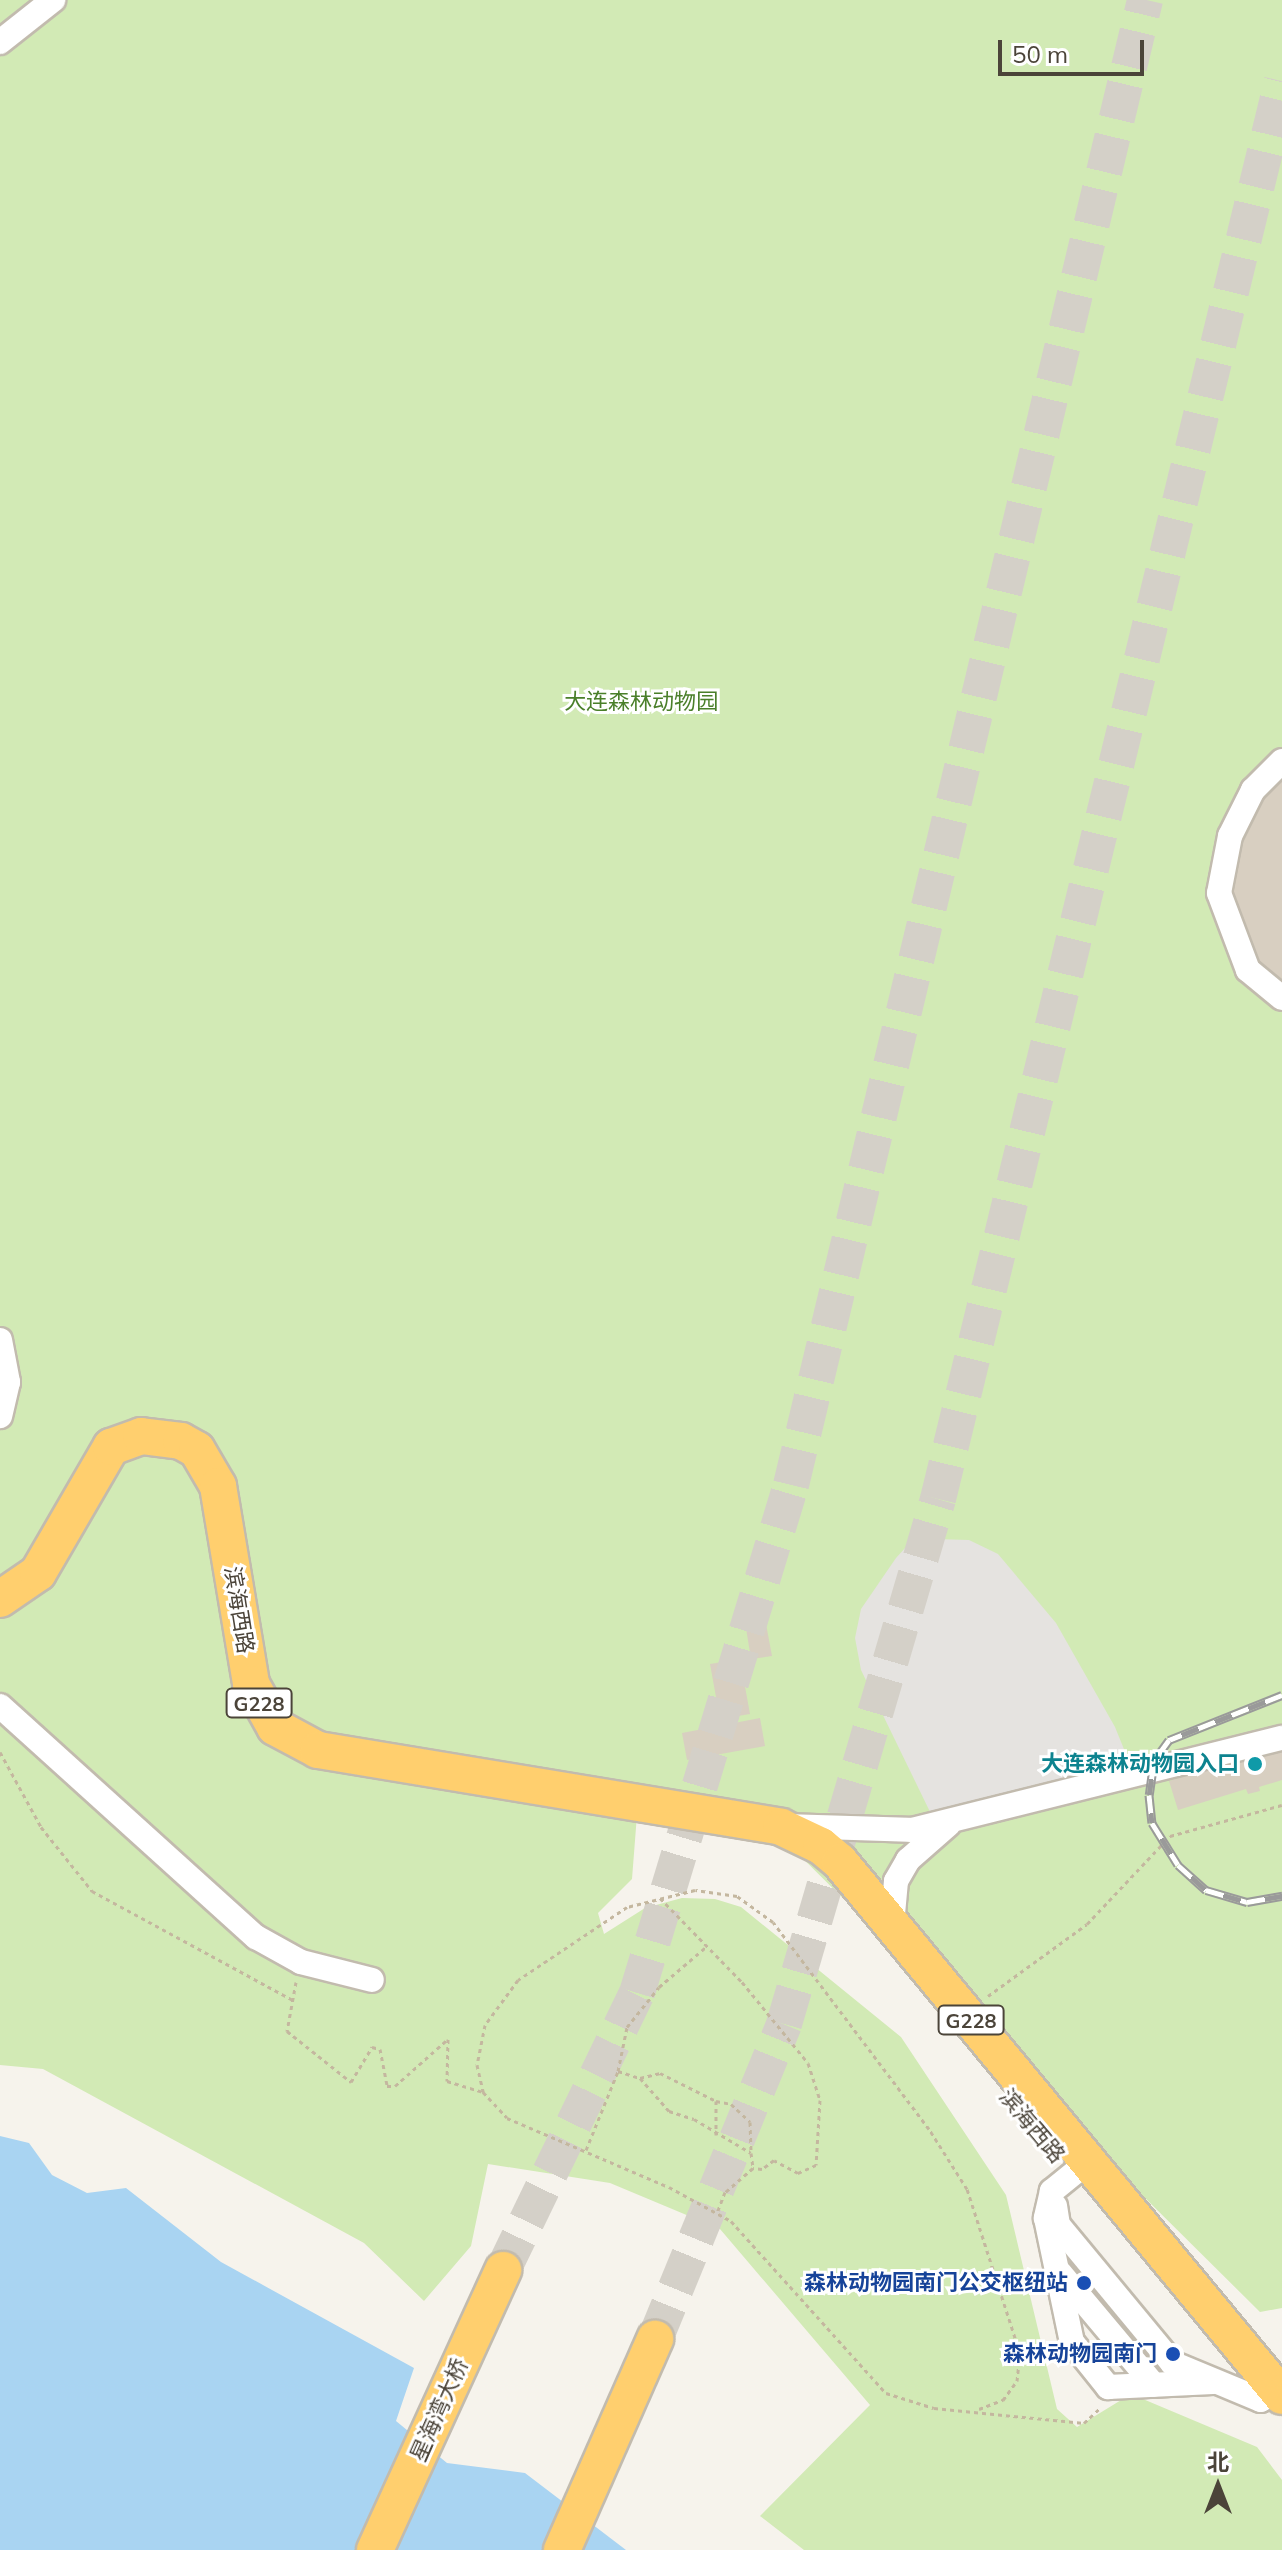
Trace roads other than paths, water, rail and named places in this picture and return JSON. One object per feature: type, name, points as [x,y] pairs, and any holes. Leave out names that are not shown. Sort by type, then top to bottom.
[{"type":"highway","name":"滨海西路","points":[[0,1599],[38,1573],[111,1447],[141,1436],[181,1441],[197,1450],[218,1486],[251,1684],[275,1727],[294,1741],[342,1755],[781,1827],[840,1862],[965,2013],[1071,2176]]},
{"type":"highway","name":"滨海西路","points":[[781,1827],[1071,2176],[1276,2402]]},
{"type":"highway","name":"星海湾大桥","points":[[375,2550],[503,2270]]},
{"type":"highway","points":[[562,2550],[655,2339]]},
{"type":"street","points":[[0,42],[53,0]]},
{"type":"street","points":[[1282,761],[1253,790],[1230,836],[1219,893],[1248,970],[1282,998]]},
{"type":"street","points":[[0,1340],[8,1382],[0,1416]]},
{"type":"street","points":[[0,1706],[256,1937],[301,1962],[372,1980]]},
{"type":"street","points":[[781,1827],[828,1824],[887,1831],[956,1819],[1282,1738]]},
{"type":"street","points":[[892,1925],[891,1901],[908,1860],[956,1819]]},
{"type":"street","points":[[1071,2176],[1046,2218],[1072,2342],[1108,2387],[1213,2382]]},
{"type":"street","points":[[1071,2176],[1058,2225],[1172,2363],[1213,2382],[1276,2402]]},
{"type":"street","points":[[1046,2218],[1069,2261],[1162,2384]]},
{"type":"street","points":[[1056,2268],[1162,2384]]},
{"type":"water","points":[[0,2136],[29,2143],[52,2175],[87,2193],[126,2188],[221,2262],[414,2368],[396,2421],[447,2463],[525,2473],[626,2550],[0,2550]]},
{"type":"tunnel","points":[[503,2270],[637,1993],[791,1485],[1145,0]]},
{"type":"tunnel","points":[[655,2339],[784,2024],[938,1499],[1282,81]]},
{"type":"railway","points":[[1282,1695],[1169,1740],[1154,1761],[1149,1795],[1152,1823],[1178,1865],[1206,1890],[1247,1902],[1282,1896]]},
{"type":"place","name":"大连森林动物园入口","points":[[1255,1764]]},
{"type":"place","name":"森林动物园南门公交枢纽站","points":[[1084,2283]]},
{"type":"place","name":"森林动物园南门","points":[[1173,2354]]},
{"type":"park label","name":"大连森林动物园","points":[[641,702]]}]
